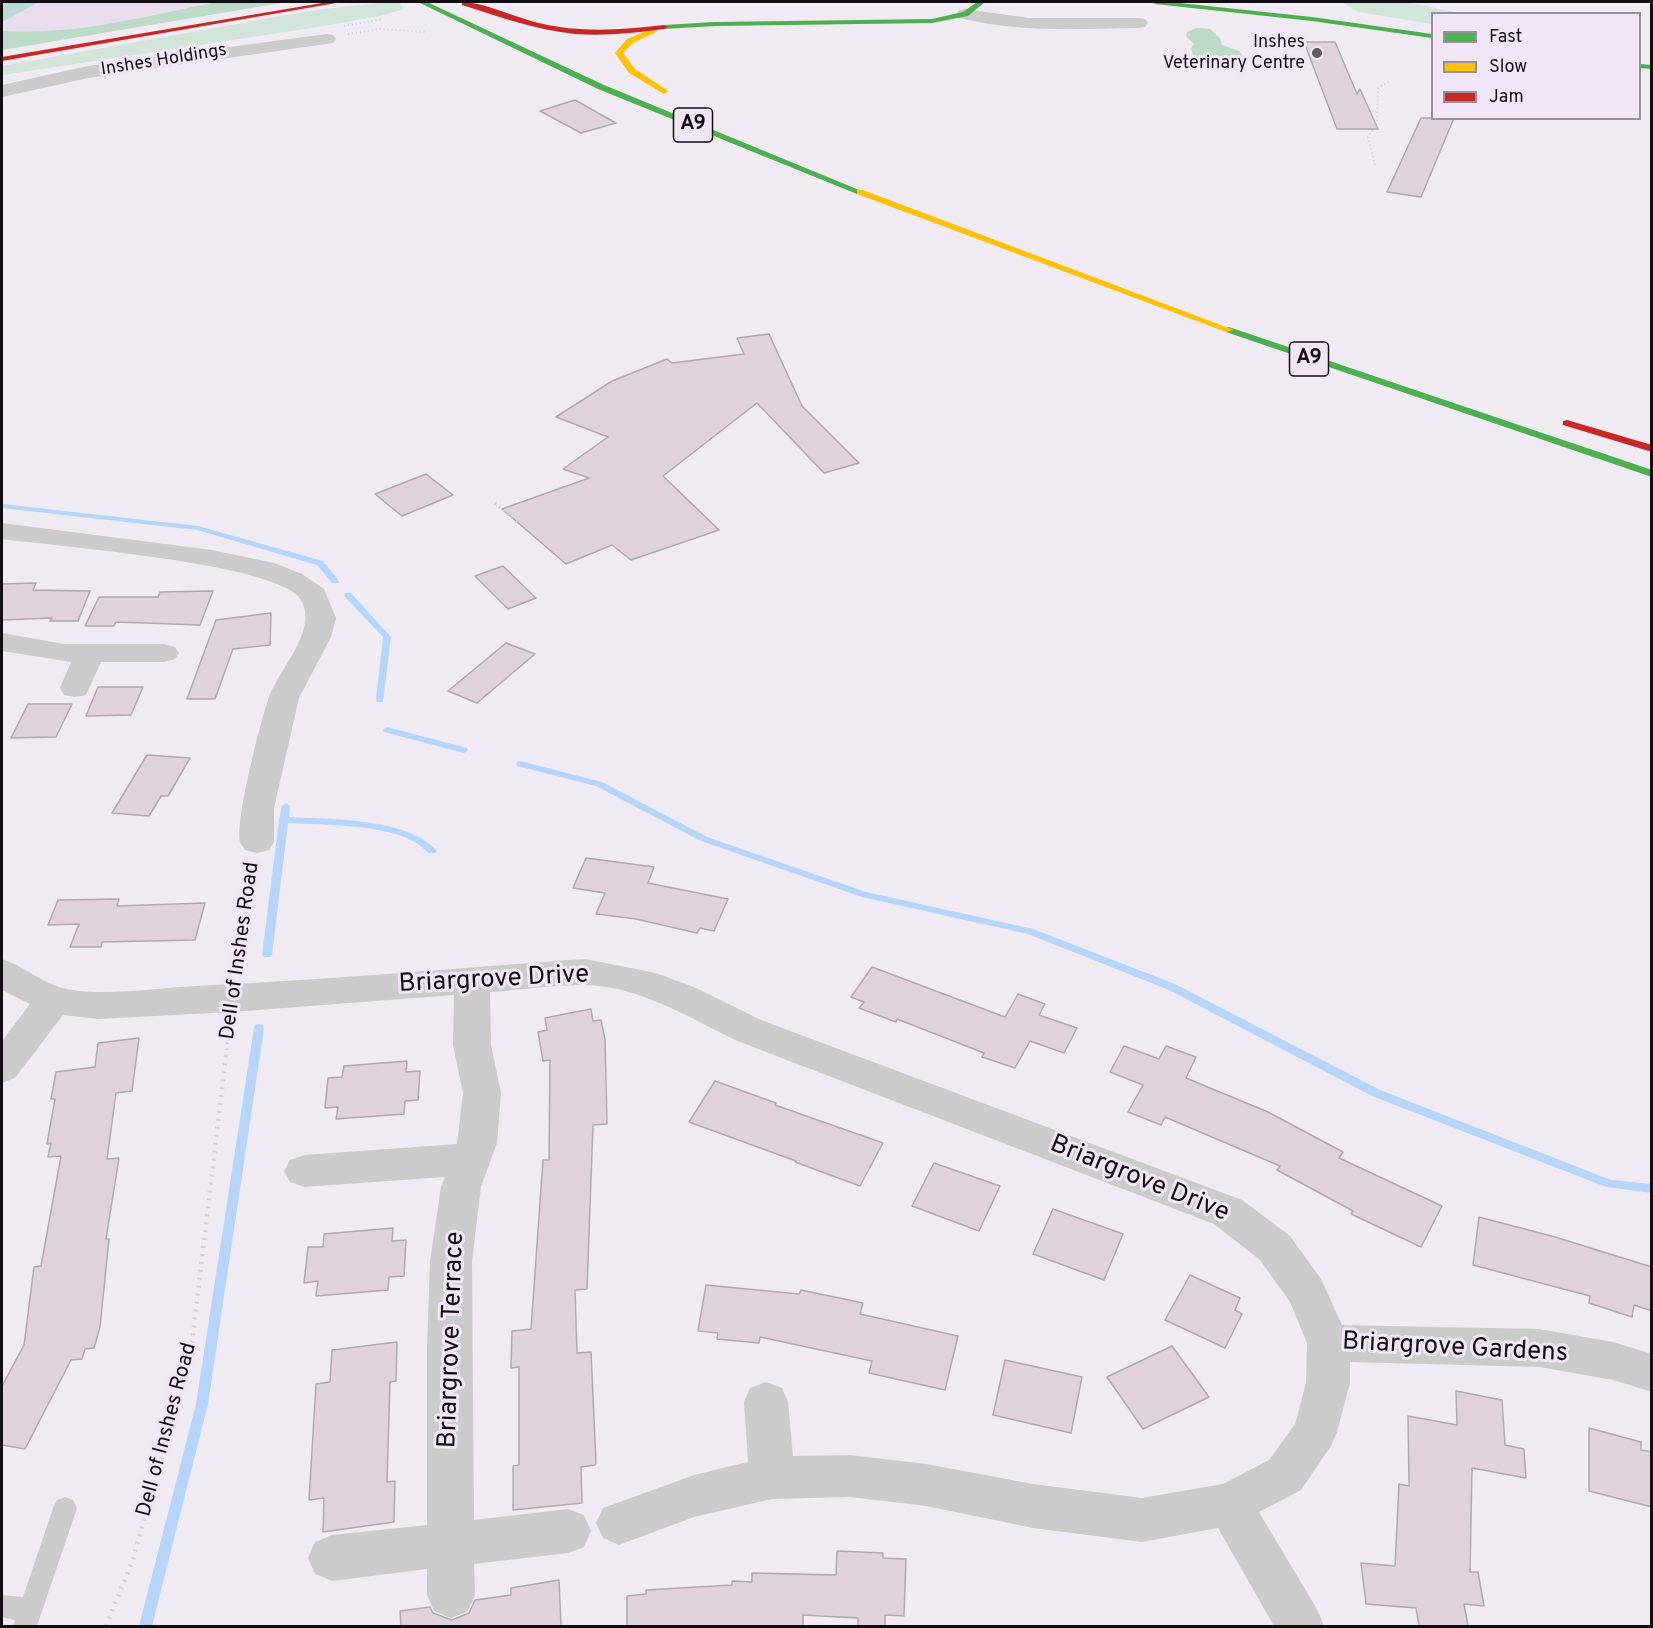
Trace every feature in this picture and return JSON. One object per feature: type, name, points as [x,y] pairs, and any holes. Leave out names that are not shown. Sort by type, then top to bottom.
[{"type":"main road","points":[[2,59],[338,2]]},
{"type":"main road","name":"A9","points":[[422,2],[626,97],[783,163],[970,235],[1137,298],[1357,376],[1652,474]]},
{"type":"main road","points":[[464,2],[530,23],[572,32],[598,33],[715,24],[912,22],[952,18],[964,14],[981,2]]},
{"type":"main road","points":[[464,2],[549,42]]},
{"type":"main road","points":[[1155,2],[1312,19],[1431,36]]},
{"type":"main road","points":[[1312,19],[1317,2]]},
{"type":"main road","name":"A9","points":[[612,69],[669,94],[628,67],[621,60],[619,53],[630,41],[664,27]]},
{"type":"main road","points":[[1556,419],[1652,449]]},
{"type":"street","points":[[964,14],[988,21],[1011,23],[1139,23]]},
{"type":"street","name":"Inshes Holdings","points":[[2,91],[78,74],[327,39]]},
{"type":"street","name":"Dell of Inshes Road","points":[[2,531],[212,558],[264,569],[292,580],[314,596],[321,618],[316,637],[284,699],[258,808],[257,842]]},
{"type":"street","points":[[2,642],[64,653],[164,652]]},
{"type":"street","points":[[75,688],[90,653]]},
{"type":"street","name":"Briargrove Drive","points":[[2,972],[19,984],[54,1000],[98,1005],[232,998],[585,972],[643,982],[681,997],[748,1030],[1228,1212],[1275,1248],[1306,1292],[1329,1343],[1328,1383],[1315,1432],[1285,1475],[1229,1504],[1142,1520],[1033,1506],[926,1485],[850,1476],[772,1478],[694,1496],[619,1523]]},
{"type":"street","name":"Briargrove Terrace","points":[[451,1595],[451,1261],[461,1187],[477,1143],[482,1093],[472,1045],[472,981]]},
{"type":"street","points":[[2,1068],[54,1000]]},
{"type":"street","points":[[304,1171],[471,1159]]},
{"type":"street","name":"Briargrove Gardens","points":[[1329,1343],[1539,1348],[1612,1361],[1652,1373]]},
{"type":"street","points":[[766,1402],[772,1478]]},
{"type":"street","points":[[1229,1504],[1300,1626]]},
{"type":"street","points":[[332,1558],[568,1531]]},
{"type":"lane","points":[[2,1606],[28,1618],[65,1508]]},
{"type":"path","points":[[2,8],[13,2]]},
{"type":"path","points":[[327,39],[380,29],[429,32]]},
{"type":"path","points":[[1375,165],[1368,138],[1376,129],[1378,122],[1378,88],[1390,81]]},
{"type":"path","points":[[495,503],[518,523]]},
{"type":"path","name":"Dell of Inshes Road","points":[[106,1626],[132,1562],[190,1360],[232,998],[257,842]]},
{"type":"shaded area","points":[[2,2],[262,2],[2,47]]},
{"type":"green space","points":[[2,2],[39,2],[2,22]]},
{"type":"green space","points":[[217,2],[287,2],[2,50],[2,31],[56,31],[83,28]]},
{"type":"green space","points":[[399,2],[404,9],[380,16],[312,28],[2,75],[2,66],[315,10]]},
{"type":"green space","points":[[1342,2],[1405,2],[1455,12],[1431,12],[1431,24],[1358,12]]},
{"type":"green space","points":[[1196,28],[1210,29],[1220,38],[1222,45],[1239,51],[1244,58],[1239,66],[1218,70],[1196,67],[1191,48],[1194,44],[1186,36],[1187,32]]},
{"type":"building","points":[[1304,42],[1335,42],[1357,94],[1360,89],[1378,129],[1337,129]]},
{"type":"building","points":[[575,100],[616,123],[581,133],[540,111]]},
{"type":"building","points":[[1421,118],[1453,120],[1421,197],[1387,192]]},
{"type":"building","points":[[769,334],[802,406],[859,463],[824,473],[757,403],[663,476],[719,530],[631,560],[612,545],[566,564],[502,509],[589,478],[563,469],[608,437],[556,417],[612,381],[667,359],[672,363],[744,354],[737,338]]},
{"type":"building","points":[[426,474],[453,495],[402,516],[375,494]]},
{"type":"building","points":[[503,566],[536,598],[508,609],[475,576]]},
{"type":"building","points":[[36,583],[33,590],[90,591],[78,621],[50,621],[52,618],[2,620],[2,584]]},
{"type":"building","points":[[213,591],[200,625],[116,622],[114,626],[85,626],[99,597],[158,597],[160,592]]},
{"type":"building","points":[[271,613],[270,645],[233,649],[215,699],[187,699],[216,620]]},
{"type":"building","points":[[506,643],[535,654],[477,703],[448,691]]},
{"type":"building","points":[[98,687],[143,687],[131,715],[86,716]]},
{"type":"building","points":[[28,704],[72,704],[56,737],[11,738]]},
{"type":"building","points":[[147,755],[190,758],[168,796],[161,796],[149,816],[112,813]]},
{"type":"building","points":[[586,858],[654,867],[648,883],[728,899],[714,931],[700,928],[697,933],[636,919],[596,914],[605,893],[573,888]]},
{"type":"building","points":[[119,899],[117,906],[205,903],[195,940],[102,942],[101,947],[70,947],[79,924],[48,925],[58,900]]},
{"type":"building","points":[[872,967],[1005,1017],[1018,994],[1045,1004],[1039,1015],[1077,1028],[1064,1053],[1030,1041],[1015,1068],[982,1057],[984,1053],[897,1019],[896,1022],[859,1008],[864,1002],[851,997]]},
{"type":"building","points":[[591,1009],[593,1021],[601,1020],[605,1039],[607,1124],[593,1125],[587,1289],[575,1290],[577,1353],[591,1352],[596,1463],[581,1467],[582,1503],[513,1510],[513,1466],[519,1465],[519,1367],[511,1368],[512,1331],[531,1329],[543,1160],[549,1160],[550,1060],[543,1061],[538,1032],[547,1030],[545,1018]]},
{"type":"building","points":[[139,1038],[132,1091],[116,1093],[107,1159],[119,1158],[106,1239],[109,1239],[100,1327],[94,1348],[85,1349],[82,1359],[71,1360],[25,1449],[2,1445],[2,1386],[24,1345],[34,1267],[41,1266],[61,1156],[48,1157],[51,1143],[47,1144],[55,1099],[51,1099],[56,1072],[95,1067],[98,1043]]},
{"type":"building","points":[[1124,1046],[1159,1059],[1166,1046],[1196,1057],[1186,1078],[1268,1112],[1343,1152],[1339,1158],[1442,1206],[1421,1247],[1351,1214],[1353,1211],[1277,1170],[1280,1166],[1165,1117],[1161,1125],[1128,1112],[1143,1085],[1110,1072]]},
{"type":"building","points":[[407,1061],[406,1072],[420,1071],[418,1100],[405,1101],[404,1114],[336,1119],[338,1107],[325,1108],[328,1078],[342,1077],[344,1066]]},
{"type":"building","points":[[715,1081],[883,1143],[860,1186],[689,1122]]},
{"type":"building","points":[[934,1163],[1000,1186],[979,1231],[912,1206]]},
{"type":"building","points":[[1053,1209],[1123,1234],[1104,1280],[1033,1254]]},
{"type":"building","points":[[1479,1217],[1555,1237],[1652,1267],[1652,1311],[1634,1305],[1632,1317],[1589,1303],[1590,1296],[1473,1265]]},
{"type":"building","points":[[393,1228],[392,1241],[406,1240],[404,1276],[389,1277],[388,1290],[316,1296],[318,1281],[304,1283],[308,1247],[323,1247],[324,1234]]},
{"type":"building","points":[[1190,1275],[1240,1298],[1235,1310],[1242,1314],[1225,1348],[1165,1320]]},
{"type":"building","points":[[706,1285],[799,1294],[801,1290],[863,1303],[860,1314],[958,1336],[945,1390],[869,1373],[872,1361],[760,1337],[759,1343],[717,1339],[718,1333],[698,1331]]},
{"type":"building","points":[[397,1342],[396,1381],[390,1382],[387,1482],[395,1481],[394,1522],[323,1532],[324,1498],[309,1500],[316,1384],[330,1382],[332,1350]]},
{"type":"building","points":[[1172,1346],[1209,1397],[1143,1429],[1107,1377]]},
{"type":"building","points":[[1005,1360],[1082,1377],[1071,1433],[993,1415]]},
{"type":"building","points":[[1456,1391],[1502,1400],[1505,1445],[1524,1449],[1526,1478],[1472,1468],[1470,1572],[1478,1572],[1484,1606],[1464,1604],[1468,1626],[1419,1626],[1416,1608],[1366,1604],[1361,1563],[1395,1566],[1399,1484],[1409,1486],[1408,1416],[1457,1425]]},
{"type":"building","points":[[1589,1428],[1641,1442],[1641,1450],[1652,1452],[1652,1507],[1589,1491]]},
{"type":"building","points":[[837,1551],[883,1553],[883,1558],[906,1559],[904,1616],[885,1615],[885,1626],[858,1626],[858,1618],[803,1615],[803,1626],[627,1626],[627,1596],[646,1594],[646,1590],[732,1585],[732,1581],[752,1582],[752,1573],[836,1575]]},
{"type":"building","points":[[559,1580],[561,1626],[401,1626],[400,1611],[430,1607],[433,1613],[452,1620],[469,1613],[475,1600],[511,1595],[511,1588]]},
{"type":"waterway","points":[[2,17],[30,2]]},
{"type":"waterway","points":[[2,506],[198,528],[320,563],[335,581]]},
{"type":"waterway","points":[[348,595],[387,637],[380,700]]},
{"type":"waterway","points":[[387,730],[464,750]]},
{"type":"waterway","points":[[520,764],[599,784],[704,839],[865,895],[1030,931],[1172,987],[1376,1093],[1610,1184],[1652,1189]]},
{"type":"waterway","points":[[284,820],[286,806]]},
{"type":"waterway","points":[[267,955],[284,820]]},
{"type":"waterway","points":[[284,820],[341,823],[385,829],[421,841],[432,851]]},
{"type":"waterway","points":[[145,1626],[202,1404],[259,1028]]},
{"type":"traffic: fast","points":[[422,2],[601,87],[860,192]]},
{"type":"traffic: fast","points":[[664,27],[715,24],[932,21],[965,14],[981,2]]},
{"type":"traffic: fast","points":[[1155,2],[1312,19],[1431,36]]},
{"type":"traffic: fast","points":[[1641,66],[1652,67]]},
{"type":"traffic: fast","points":[[1229,330],[1652,474]]},
{"type":"traffic: slow","points":[[654,31],[630,41],[619,53],[632,71],[664,92]]},
{"type":"traffic: slow","points":[[860,192],[1229,330]]},
{"type":"traffic: jam","points":[[2,59],[338,2]]},
{"type":"traffic: jam","points":[[465,3],[525,22],[563,30],[601,32],[664,27]]},
{"type":"traffic: jam","points":[[1567,423],[1652,449]]},
{"type":"place","name":"Inshes Veterinary Centre","points":[[1317,53]]}]
